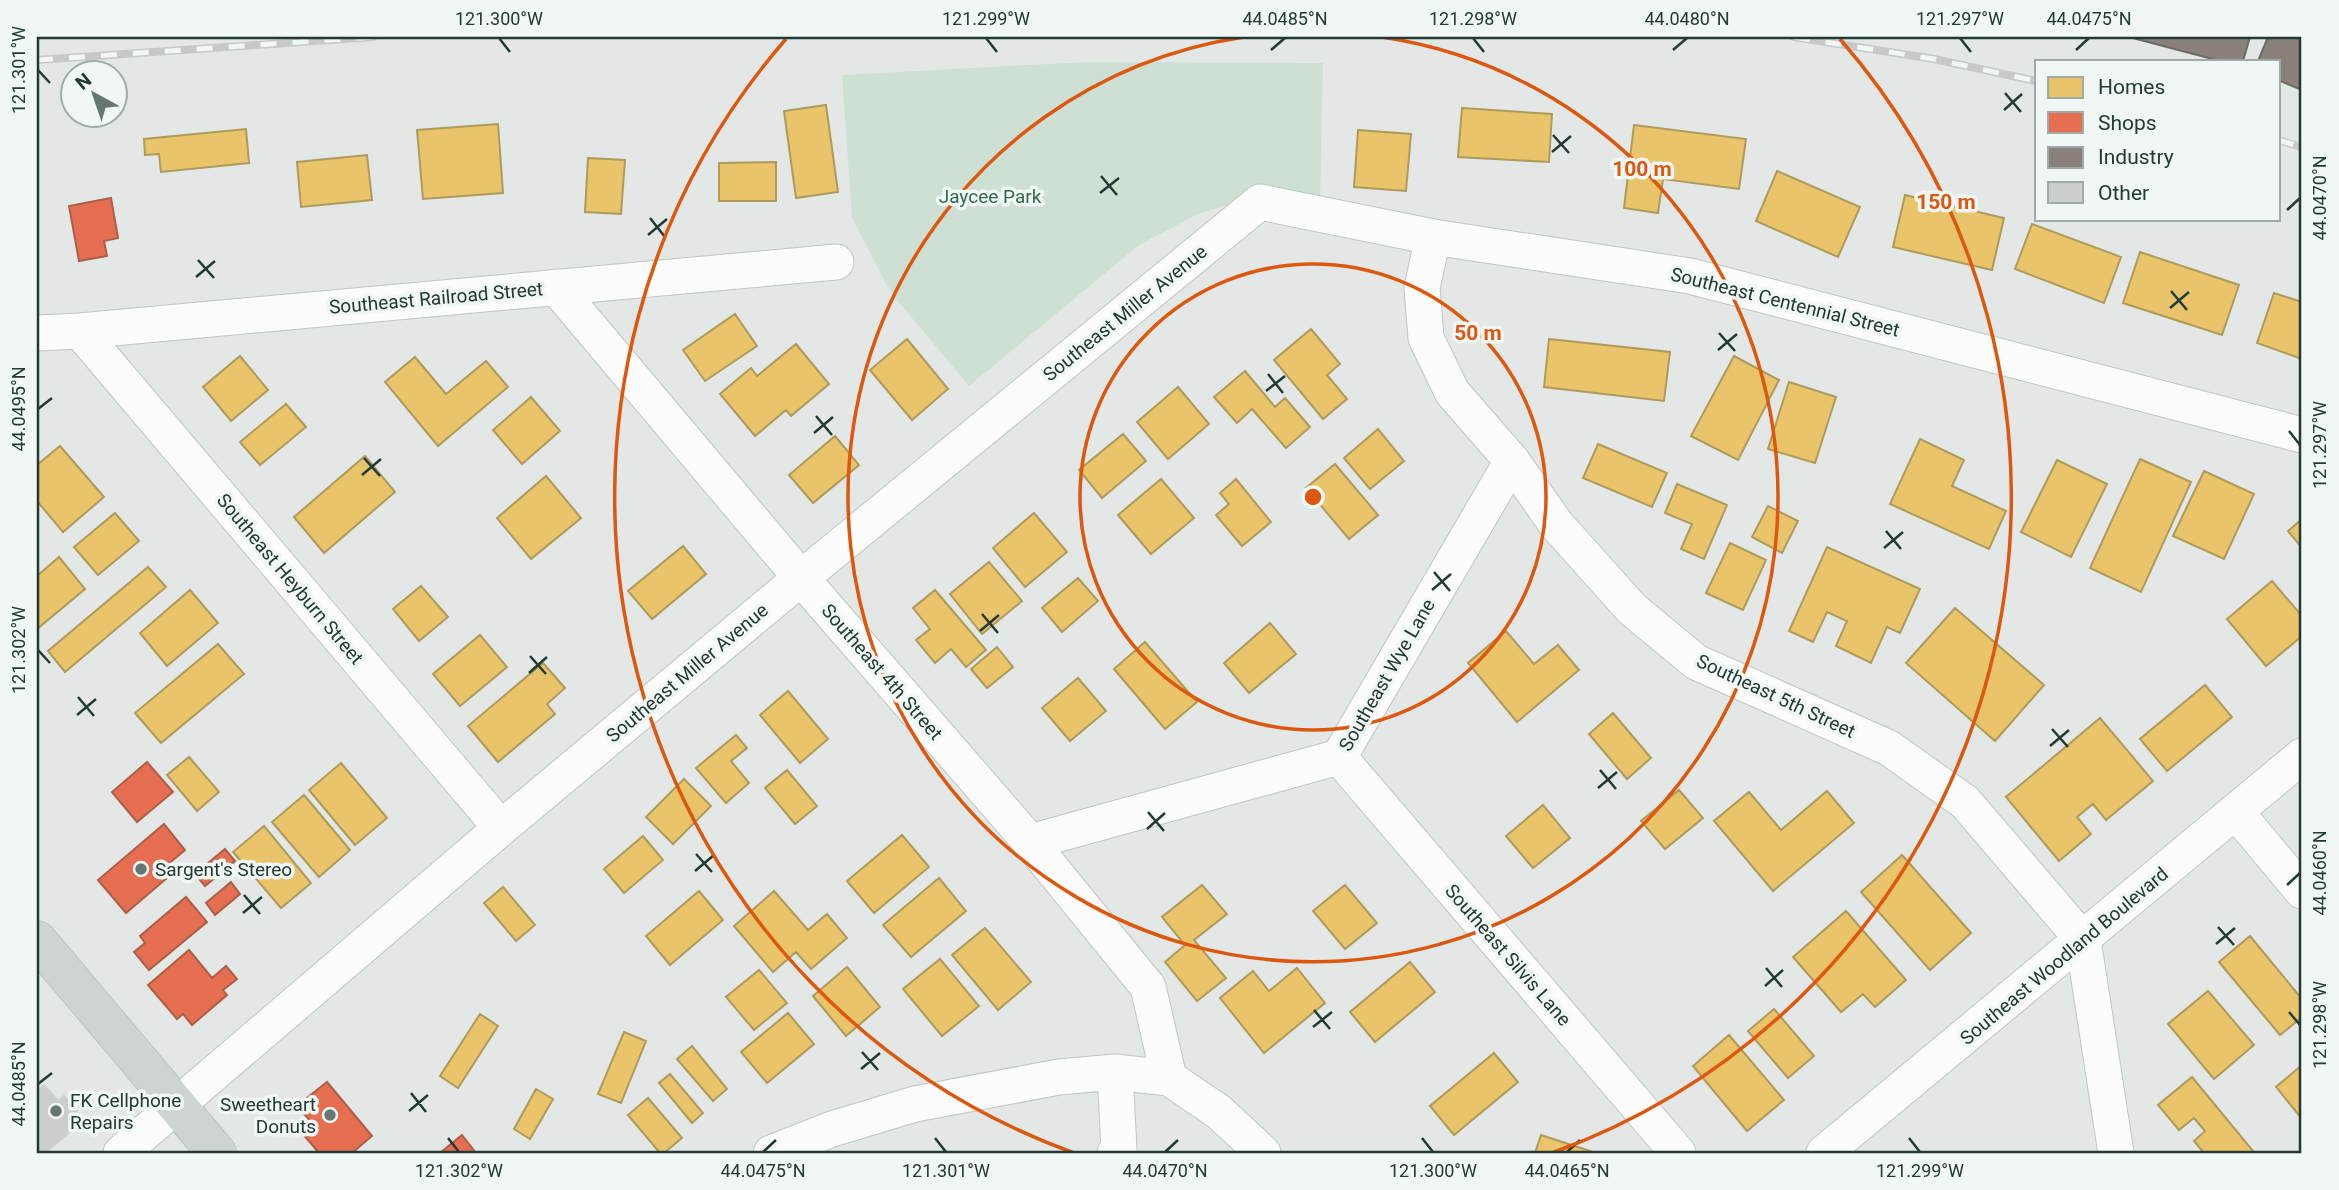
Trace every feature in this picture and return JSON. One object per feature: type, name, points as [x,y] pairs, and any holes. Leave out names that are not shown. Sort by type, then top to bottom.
[{"type":"main road","points":[[37,940],[217,1153]]},
{"type":"street","name":"Southeast Centennial Street","points":[[1260,202],[1433,237],[1690,276],[2302,435]]},
{"type":"street","name":"Southeast Miller Avenue","points":[[121,1153],[501,828],[1260,202]]},
{"type":"street","name":"Southeast 5th Street","points":[[1433,237],[1422,288],[1426,338],[1452,392],[1512,461],[1556,524],[1632,609],[1696,662],[1889,748],[1965,802],[2083,940]]},
{"type":"street","name":"Southeast Railroad Street","points":[[37,332],[79,331],[836,262]]},
{"type":"street","name":"Southeast 4th Street","points":[[556,287],[801,578],[1030,842],[1148,988],[1169,1078]]},
{"type":"street","name":"Southeast Heyburn Street","points":[[79,331],[501,828]]},
{"type":"street","name":"Southeast Wye Lane","points":[[1030,842],[1339,757],[1512,461]]},
{"type":"street","name":"Southeast Woodland Boulevard","points":[[1824,1153],[2302,756]]},
{"type":"street","name":"Southeast Silvis Lane","points":[[1339,757],[1678,1153]]},
{"type":"street","points":[[2236,812],[2302,891]]},
{"type":"street","points":[[2083,940],[2116,1153]]},
{"type":"street","points":[[1115,1072],[1119,1150],[1115,1153]]},
{"type":"street","points":[[771,1153],[832,1129],[915,1104],[1059,1077],[1115,1072],[1169,1078],[1219,1112],[1263,1153]]},
{"type":"green space","name":"Jaycee Park","points":[[1085,62],[1323,63],[1320,203],[1237,203],[1200,213],[1139,245],[969,386],[896,299],[890,287],[888,288],[852,217],[842,75]]},
{"type":"building: Homes","points":[[826,105],[838,192],[796,198],[784,111]]},
{"type":"building: Homes","points":[[1462,108],[1552,114],[1549,162],[1458,157]]},
{"type":"building: Homes","points":[[498,124],[503,193],[423,199],[417,130]]},
{"type":"building: Homes","points":[[1634,125],[1746,139],[1739,189],[1663,179],[1658,213],[1624,208]]},
{"type":"building: Homes","points":[[246,129],[249,163],[161,172],[159,154],[145,155],[144,139]]},
{"type":"building: Homes","points":[[1358,130],[1411,134],[1406,191],[1354,187]]},
{"type":"building: Homes","points":[[367,155],[372,200],[301,207],[297,162]]},
{"type":"building: Homes","points":[[588,158],[625,160],[621,214],[585,212]]},
{"type":"building: Homes","points":[[776,162],[776,201],[719,201],[719,163]]},
{"type":"building: Homes","points":[[1777,171],[1860,207],[1838,257],[1756,221]]},
{"type":"building: Homes","points":[[1905,195],[2004,218],[1992,270],[1893,247]]},
{"type":"building: Homes","points":[[2032,224],[2121,257],[2104,303],[2015,269]]},
{"type":"building: Homes","points":[[2140,252],[2239,285],[2222,335],[2123,303]]},
{"type":"building: Homes","points":[[2274,293],[2302,302],[2302,359],[2257,343]]},
{"type":"building: Homes","points":[[735,314],[757,346],[705,381],[683,350]]},
{"type":"building: Homes","points":[[1311,329],[1340,364],[1327,375],[1347,399],[1323,419],[1274,360]]},
{"type":"building: Homes","points":[[907,339],[948,389],[912,420],[870,370]]},
{"type":"building: Homes","points":[[1549,339],[1670,352],[1664,401],[1544,387]]},
{"type":"building: Homes","points":[[796,344],[829,384],[791,416],[786,410],[755,436],[720,394],[751,368],[757,376]]},
{"type":"building: Homes","points":[[240,356],[268,390],[231,421],[203,387]]},
{"type":"building: Homes","points":[[1734,356],[1779,380],[1738,460],[1691,436]]},
{"type":"building: Homes","points":[[415,357],[446,394],[486,361],[508,387],[438,446],[385,382]]},
{"type":"building: Homes","points":[[1245,371],[1275,407],[1285,398],[1310,427],[1286,448],[1252,409],[1237,423],[1214,397]]},
{"type":"building: Homes","points":[[1789,382],[1836,397],[1815,463],[1768,449]]},
{"type":"building: Homes","points":[[1178,387],[1209,424],[1168,459],[1137,422]]},
{"type":"building: Homes","points":[[531,397],[560,431],[522,464],[493,430]]},
{"type":"building: Homes","points":[[286,404],[306,427],[260,465],[240,442]]},
{"type":"building: Homes","points":[[1378,429],[1404,461],[1370,489],[1344,458]]},
{"type":"building: Homes","points":[[1123,434],[1146,461],[1102,498],[1079,470]]},
{"type":"building: Homes","points":[[835,436],[859,465],[813,503],[789,475]]},
{"type":"building: Homes","points":[[1920,439],[1964,460],[1952,486],[2006,511],[1989,549],[1890,504]]},
{"type":"building: Homes","points":[[1598,444],[1667,473],[1652,507],[1583,478]]},
{"type":"building: Homes","points":[[60,446],[104,497],[63,532],[37,501],[37,465]]},
{"type":"building: Homes","points":[[365,456],[395,492],[324,553],[294,517]]},
{"type":"building: Homes","points":[[2140,459],[2191,482],[2141,592],[2090,568]]},
{"type":"building: Homes","points":[[2057,460],[2107,484],[2071,557],[2021,532]]},
{"type":"building: Homes","points":[[1335,464],[1378,515],[1349,539],[1306,488]]},
{"type":"building: Homes","points":[[2204,471],[2254,494],[2224,559],[2173,536]]},
{"type":"building: Homes","points":[[546,476],[581,518],[531,559],[497,518]]},
{"type":"building: Homes","points":[[1161,479],[1194,518],[1151,554],[1118,515]]},
{"type":"building: Homes","points":[[1236,479],[1271,522],[1242,546],[1216,515],[1229,504],[1220,493]]},
{"type":"building: Homes","points":[[1677,484],[1727,505],[1704,559],[1681,549],[1692,524],[1665,513]]},
{"type":"building: Homes","points":[[1768,506],[1798,521],[1782,553],[1752,537]]},
{"type":"building: Homes","points":[[115,513],[139,541],[98,575],[74,547]]},
{"type":"building: Homes","points":[[1034,513],[1067,552],[1025,587],[993,548]]},
{"type":"building: Homes","points":[[2302,519],[2302,548],[2288,531]]},
{"type":"building: Homes","points":[[1730,543],[1766,560],[1743,610],[1706,593]]},
{"type":"building: Homes","points":[[683,546],[706,574],[652,619],[628,591]]},
{"type":"building: Homes","points":[[1827,547],[1920,589],[1900,633],[1887,627],[1871,663],[1836,646],[1847,621],[1827,612],[1813,642],[1789,631]]},
{"type":"building: Homes","points":[[59,557],[85,589],[37,629],[37,576]]},
{"type":"building: Homes","points":[[989,562],[1022,601],[982,634],[950,594]]},
{"type":"building: Homes","points":[[148,567],[166,587],[65,672],[48,651]]},
{"type":"building: Homes","points":[[1078,578],[1098,601],[1062,632],[1042,608]]},
{"type":"building: Homes","points":[[2272,581],[2302,616],[2302,636],[2266,666],[2227,619]]},
{"type":"building: Homes","points":[[421,586],[448,617],[419,641],[393,609]]},
{"type":"building: Homes","points":[[190,590],[218,623],[167,666],[140,633]]},
{"type":"building: Homes","points":[[935,590],[986,650],[966,667],[951,649],[935,663],[916,640],[930,629],[913,608]]},
{"type":"building: Homes","points":[[1955,608],[2044,685],[1995,741],[1906,663]]},
{"type":"building: Homes","points":[[1270,623],[1296,654],[1249,693],[1224,663]]},
{"type":"building: Homes","points":[[1506,631],[1534,664],[1558,645],[1579,670],[1517,722],[1468,663]]},
{"type":"building: Homes","points":[[480,635],[507,667],[460,706],[433,674]]},
{"type":"building: Homes","points":[[1145,642],[1197,702],[1165,729],[1114,669]]},
{"type":"building: Homes","points":[[218,644],[244,674],[161,743],[135,713]]},
{"type":"building: Homes","points":[[997,647],[1013,667],[987,688],[971,669]]},
{"type":"building: Homes","points":[[543,663],[565,688],[547,704],[555,714],[498,762],[468,726]]},
{"type":"building: Homes","points":[[1078,678],[1106,711],[1070,741],[1042,708]]},
{"type":"building: Homes","points":[[2205,685],[2232,717],[2167,771],[2140,739]]},
{"type":"building: Homes","points":[[788,691],[828,739],[800,763],[760,715]]},
{"type":"building: Homes","points":[[1613,713],[1651,758],[1627,779],[1589,734]]},
{"type":"building: Homes","points":[[2100,718],[2153,781],[2106,820],[2093,804],[2077,817],[2091,834],[2059,861],[2006,797]]},
{"type":"building: Homes","points":[[736,735],[747,748],[731,761],[749,783],[726,803],[696,768]]},
{"type":"building: Homes","points":[[189,757],[219,792],[197,811],[167,775]]},
{"type":"building: Homes","points":[[341,763],[387,818],[355,845],[309,790]]},
{"type":"building: Homes","points":[[787,770],[817,806],[795,824],[765,788]]},
{"type":"building: Homes","points":[[684,779],[711,806],[673,844],[646,817]]},
{"type":"building: Homes","points":[[1679,790],[1703,818],[1665,849],[1641,821]]},
{"type":"building: Homes","points":[[1827,791],[1854,823],[1773,891],[1714,821],[1749,792],[1781,830]]},
{"type":"building: Homes","points":[[304,795],[350,850],[319,877],[272,822]]},
{"type":"building: Homes","points":[[1543,805],[1570,838],[1533,868],[1506,836]]},
{"type":"building: Homes","points":[[264,826],[311,883],[281,908],[233,852]]},
{"type":"building: Homes","points":[[902,835],[929,867],[874,913],[847,881]]},
{"type":"building: Homes","points":[[643,836],[663,860],[624,893],[604,869]]},
{"type":"building: Homes","points":[[1902,855],[1971,933],[1930,970],[1861,892]]},
{"type":"building: Homes","points":[[939,878],[966,911],[911,957],[883,925]]},
{"type":"building: Homes","points":[[1202,885],[1227,914],[1194,940],[1226,978],[1197,1001],[1165,962],[1185,945],[1162,917]]},
{"type":"building: Homes","points":[[1345,885],[1377,923],[1345,949],[1313,911]]},
{"type":"building: Homes","points":[[503,887],[535,925],[516,941],[484,903]]},
{"type":"building: Homes","points":[[699,891],[723,920],[670,965],[646,936]]},
{"type":"building: Homes","points":[[774,891],[808,930],[827,914],[847,938],[811,969],[796,952],[773,972],[734,926]]},
{"type":"building: Homes","points":[[1846,911],[1906,980],[1875,1007],[1863,994],[1841,1012],[1793,957]]},
{"type":"building: Homes","points":[[985,928],[1031,982],[998,1010],[952,955]]},
{"type":"building: Homes","points":[[2250,936],[2302,999],[2302,1017],[2280,1035],[2219,962]]},
{"type":"building: Homes","points":[[940,959],[979,1006],[942,1036],[903,989]]},
{"type":"building: Homes","points":[[1410,962],[1435,992],[1375,1042],[1350,1012]]},
{"type":"building: Homes","points":[[847,967],[880,1007],[846,1036],[813,996]]},
{"type":"building: Homes","points":[[1297,968],[1325,1003],[1264,1053],[1220,998],[1253,971],[1269,991]]},
{"type":"building: Homes","points":[[759,970],[787,1003],[754,1030],[726,997]]},
{"type":"building: Homes","points":[[2208,991],[2254,1045],[2214,1079],[2168,1024]]},
{"type":"building: Homes","points":[[1774,1009],[1814,1056],[1788,1078],[1748,1031]]},
{"type":"building: Homes","points":[[788,1013],[814,1044],[767,1083],[741,1052]]},
{"type":"building: Homes","points":[[480,1014],[498,1026],[458,1088],[440,1076]]},
{"type":"building: Homes","points":[[624,1032],[646,1041],[621,1103],[598,1094]]},
{"type":"building: Homes","points":[[1729,1035],[1784,1100],[1747,1131],[1693,1066]]},
{"type":"building: Homes","points":[[692,1046],[727,1089],[713,1101],[677,1059]]},
{"type":"building: Homes","points":[[1494,1053],[1518,1082],[1454,1135],[1430,1106]]},
{"type":"building: Homes","points":[[2302,1065],[2302,1119],[2276,1087]]},
{"type":"building: Homes","points":[[670,1074],[703,1113],[692,1123],[659,1083]]},
{"type":"building: Homes","points":[[2192,1077],[2253,1151],[2204,1153],[2194,1141],[2205,1131],[2194,1118],[2179,1130],[2158,1105]]},
{"type":"building: Homes","points":[[536,1089],[553,1099],[530,1139],[514,1129]]},
{"type":"building: Homes","points":[[648,1098],[682,1138],[664,1153],[660,1153],[628,1115]]},
{"type":"building: Homes","points":[[1541,1135],[1596,1153],[1535,1153]]},
{"type":"building: Shops","points":[[111,198],[118,238],[104,241],[107,256],[79,261],[69,206]]},
{"type":"building: Shops","points":[[147,762],[173,792],[137,822],[112,792]]},
{"type":"building: Shops","name":"Sargent's Stereo","points":[[164,824],[185,850],[167,865],[174,872],[126,913],[98,880]]},
{"type":"building: Shops","points":[[225,849],[235,861],[205,886],[195,874]]},
{"type":"building: Shops","points":[[231,882],[240,894],[215,915],[206,903]]},
{"type":"building: Shops","points":[[186,897],[207,922],[149,970],[134,952],[145,943],[140,936]]},
{"type":"building: Shops","points":[[189,950],[212,978],[226,966],[237,979],[223,990],[227,995],[192,1025],[183,1014],[177,1019],[148,985]]},
{"type":"building: Shops","name":"Sweetheart Donuts","points":[[327,1082],[372,1136],[352,1153],[319,1153],[301,1132],[312,1123],[297,1106]]},
{"type":"building: Shops","points":[[462,1135],[476,1153],[440,1153]]},
{"type":"building: Industry","points":[[2129,37],[2250,37],[2243,60],[2216,60]]},
{"type":"building: Industry","points":[[2268,37],[2302,37],[2302,90],[2280,81],[2280,60],[2258,60]]},
{"type":"building: Other","name":"FK Cellphone Repairs","points":[[44,1085],[58,1101],[64,1096],[84,1120],[45,1153],[37,1153],[37,1092]]},
{"type":"railway","points":[[37,60],[373,37]]},
{"type":"railway","points":[[1794,37],[1934,59],[2035,81]]},
{"type":"railway","points":[[2280,141],[2302,147]]},
{"type":"place","name":"Sargent's Stereo","points":[[141,869]]},
{"type":"place","name":"FK Cellphone Repairs","points":[[56,1111]]},
{"type":"place","name":"Sweetheart Donuts","points":[[330,1115]]}]
